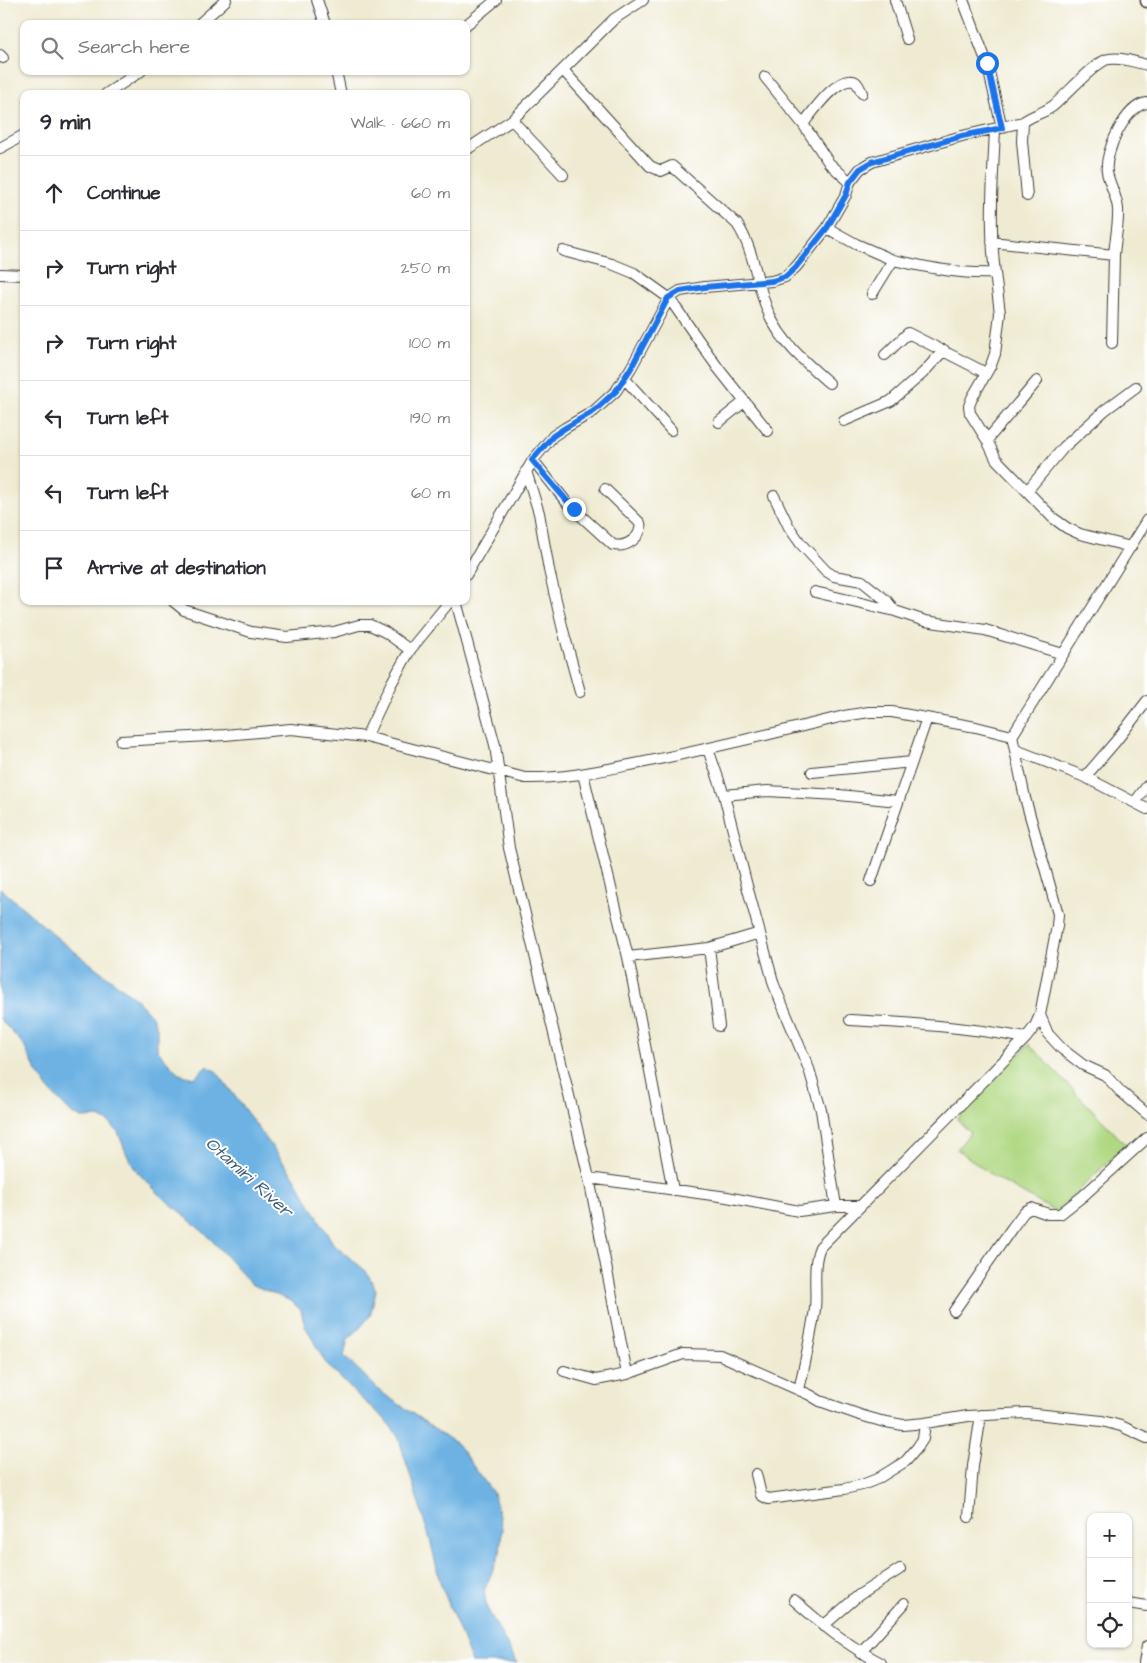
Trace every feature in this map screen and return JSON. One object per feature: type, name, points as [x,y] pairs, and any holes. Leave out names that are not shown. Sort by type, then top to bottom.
[{"type":"street","points":[[204,20],[226,0]]},
{"type":"street","points":[[317,0],[324,20]]},
{"type":"street","points":[[470,22],[496,0]]},
{"type":"street","points":[[470,147],[512,120],[614,19],[643,0]]},
{"type":"street","points":[[895,0],[907,39]]},
{"type":"street","points":[[962,0],[987,63],[998,129],[992,196],[992,242],[1000,307],[999,328],[995,354],[969,406],[970,413],[987,440],[996,459],[1053,518],[1080,534],[1131,547]]},
{"type":"street","points":[[470,567],[532,460],[553,436],[594,411],[616,391],[668,298],[680,291],[785,277],[796,267],[827,228],[846,195],[850,182],[860,169],[872,162],[962,136],[1023,122],[1051,108],[1097,65],[1107,59],[1122,59],[1147,65]]},
{"type":"street","points":[[563,70],[650,166],[661,171],[672,166],[737,224],[750,250],[758,282],[776,328],[801,358],[828,383]]},
{"type":"street","points":[[112,90],[135,75]]},
{"type":"street","points":[[337,75],[340,90]]},
{"type":"street","points":[[765,77],[803,124],[829,163],[850,182]]},
{"type":"street","points":[[803,124],[820,101],[836,87],[847,81],[853,81],[857,84],[862,93]]},
{"type":"street","points":[[1112,343],[1114,255],[1118,205],[1107,171],[1107,160],[1125,119],[1133,109],[1142,103],[1147,103]]},
{"type":"street","points":[[512,120],[562,175]]},
{"type":"street","points":[[1023,122],[1022,141],[1027,196]]},
{"type":"street","points":[[0,148],[20,137]]},
{"type":"street","points":[[827,228],[856,244],[893,260],[932,268],[995,273]]},
{"type":"street","points":[[992,242],[1114,255]]},
{"type":"street","points":[[563,251],[634,272],[668,298],[744,402],[768,431]]},
{"type":"street","points":[[872,294],[893,260]]},
{"type":"street","points":[[0,274],[20,275]]},
{"type":"street","points":[[885,356],[908,333],[986,373]]},
{"type":"street","points":[[844,421],[891,401],[923,373],[944,350]]},
{"type":"street","points":[[624,378],[671,430]]},
{"type":"street","points":[[987,440],[1037,380]]},
{"type":"street","points":[[1027,491],[1064,447],[1105,410],[1136,387]]},
{"type":"street","points":[[719,422],[744,402]]},
{"type":"street","points":[[532,460],[568,504],[613,545],[628,544],[638,535],[641,528],[640,522],[605,489]]},
{"type":"street","points":[[526,471],[538,513],[563,630],[580,692]]},
{"type":"street","points":[[774,496],[789,527],[801,544],[826,571],[834,576],[862,581],[887,601],[894,610]]},
{"type":"street","points":[[799,1390],[812,1328],[816,1294],[817,1253],[820,1247],[1026,1038],[1040,1015],[1058,914],[1025,798],[1012,736],[1147,520]]},
{"type":"street","points":[[815,592],[894,610],[925,621],[984,630],[1063,654]]},
{"type":"street","points":[[178,605],[184,610],[251,632],[287,637],[334,632],[359,625],[370,625],[385,632],[410,650]]},
{"type":"street","points":[[366,737],[391,684],[410,650],[447,605]]},
{"type":"street","points":[[457,605],[495,745],[509,848],[589,1178],[627,1374]]},
{"type":"street","points":[[1085,777],[1147,701]]},
{"type":"street","points":[[121,742],[225,736],[291,729],[366,737],[498,771],[546,779],[583,774],[708,749],[844,716],[868,712],[892,712],[1012,736]]},
{"type":"street","points":[[871,881],[927,718]]},
{"type":"street","points":[[708,749],[724,795],[774,985],[809,1069],[820,1110],[836,1206]]},
{"type":"street","points":[[1016,750],[1085,777],[1147,809]]},
{"type":"street","points":[[812,772],[912,762]]},
{"type":"street","points":[[583,774],[628,957],[673,1190]]},
{"type":"street","points":[[1135,802],[1147,786]]},
{"type":"street","points":[[724,795],[767,791],[898,801]]},
{"type":"street","points":[[628,957],[710,948],[760,933]]},
{"type":"street","points":[[710,948],[719,1026]]},
{"type":"street","points":[[1040,1015],[1048,1034],[1062,1050],[1083,1065],[1105,1074],[1120,1091],[1147,1114]]},
{"type":"street","points":[[850,1020],[916,1023],[1026,1038]]},
{"type":"street","points":[[954,1311],[1024,1212],[1031,1208],[1048,1214],[1060,1214],[1084,1196],[1147,1138]]},
{"type":"street","points":[[589,1178],[727,1197],[799,1211],[836,1206],[861,1206]]},
{"type":"street","points":[[564,1371],[596,1380],[627,1374],[682,1354],[720,1355],[820,1401],[880,1421],[903,1425],[981,1415],[1026,1413],[1102,1421],[1121,1426],[1147,1438]]},
{"type":"street","points":[[969,1517],[973,1466],[981,1415]]},
{"type":"street","points":[[756,1474],[761,1495],[768,1499],[862,1485],[891,1471],[906,1460],[923,1439],[925,1423]]},
{"type":"street","points":[[823,1626],[859,1595],[900,1569]]},
{"type":"street","points":[[794,1600],[823,1626],[860,1652],[881,1663]]},
{"type":"street","points":[[860,1652],[904,1604]]},
{"type":"street","points":[[1132,1604],[1147,1606]]},
{"type":"street","points":[[1144,1663],[1147,1646]]},
{"type":"green space","points":[[1029,1044],[1126,1145],[1056,1212],[994,1177],[957,1149],[970,1133],[957,1119]]},
{"type":"water","name":"Otamiri River","points":[[0,888],[61,941],[134,997],[152,1016],[157,1028],[157,1050],[179,1074],[194,1078],[207,1066],[217,1072],[295,1178],[334,1245],[366,1271],[376,1290],[370,1316],[348,1339],[344,1356],[381,1392],[457,1444],[493,1493],[502,1528],[500,1553],[484,1591],[487,1608],[517,1663],[472,1663],[440,1582],[431,1543],[398,1436],[385,1419],[358,1396],[325,1362],[305,1326],[301,1310],[291,1301],[251,1284],[209,1237],[158,1193],[138,1173],[127,1155],[118,1132],[110,1123],[99,1117],[82,1118],[71,1113],[49,1090],[23,1044],[0,1019]]},
{"type":"route","points":[[574,509],[532,460],[553,436],[594,411],[616,391],[631,368],[668,298],[680,291],[772,281],[785,277],[796,267],[827,228],[846,195],[850,182],[860,169],[872,162],[962,136],[1002,128],[987,63]]}]
